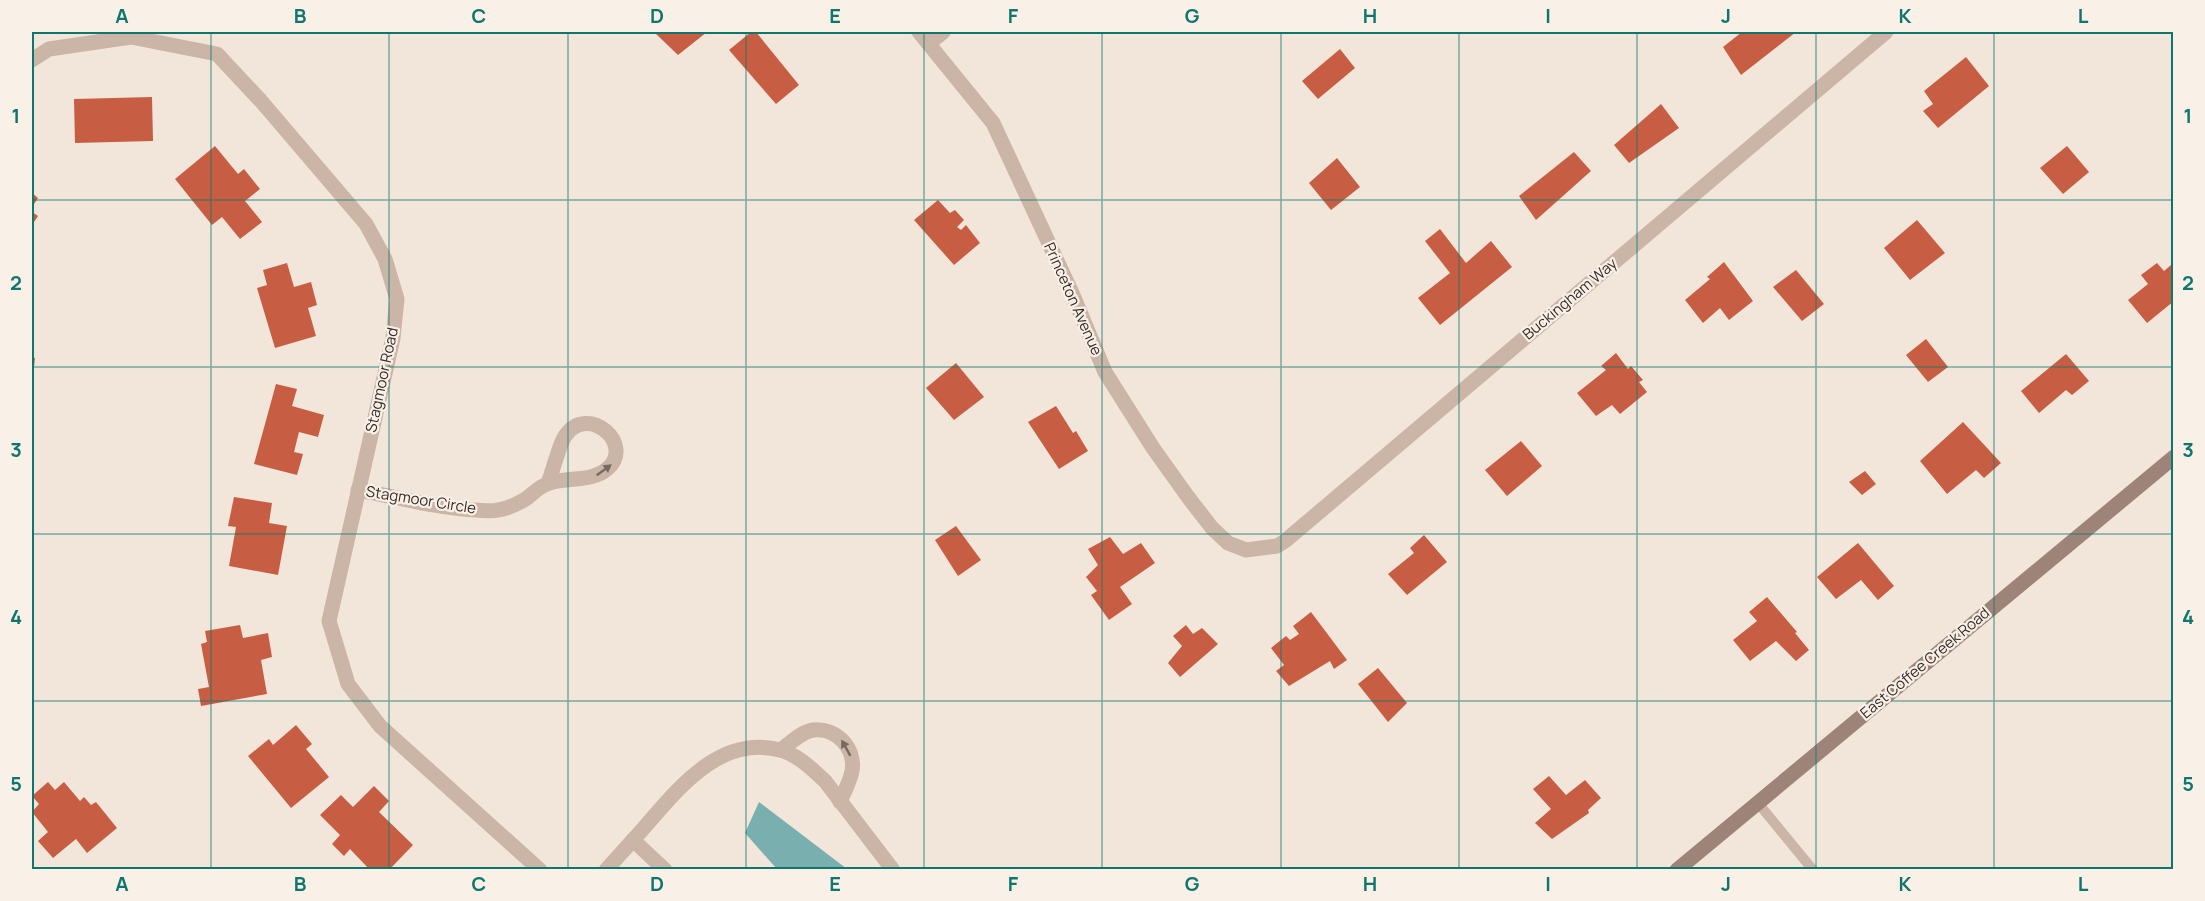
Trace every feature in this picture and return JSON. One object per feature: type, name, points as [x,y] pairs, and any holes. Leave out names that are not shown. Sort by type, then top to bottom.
[{"type":"street","points":[[924,37],[943,32]]},
{"type":"street","name":"Buckingham Way","points":[[1246,550],[1277,546],[1284,541],[1886,32]]},
{"type":"street","name":"Stagmoor Road","points":[[32,60],[49,49],[131,37],[218,54],[366,224],[385,259],[397,299],[393,338],[329,621],[348,684],[380,726],[540,870]]},
{"type":"street","name":"Princeton Avenue","points":[[924,37],[993,123],[1072,293],[1105,372],[1127,408],[1153,448],[1212,528],[1228,543],[1246,550]]},
{"type":"street","name":"Stagmoor Circle","points":[[358,490],[456,509],[497,511],[523,501],[548,483],[596,476],[606,470],[615,458],[615,443],[611,436],[603,428],[590,423],[583,423],[570,429],[561,443],[548,483]]},
{"type":"street","name":"East Coffee Creek Road","points":[[1677,870],[2174,457]]},
{"type":"street","points":[[781,750],[811,730],[836,734],[844,741],[853,764],[852,774],[840,802]]},
{"type":"street","points":[[606,870],[688,780],[714,760],[745,749],[781,750],[812,769],[825,781],[893,870]]},
{"type":"street","points":[[633,840],[665,870]]},
{"type":"lane","points":[[1758,803],[1813,870]]},
{"type":"water","points":[[759,802],[847,869],[777,869],[745,833]]},
{"type":"building","points":[[654,32],[707,32],[678,55]]},
{"type":"building","points":[[751,32],[756,32],[799,85],[776,104],[729,50]]},
{"type":"building","points":[[1742,32],[1796,32],[1741,75],[1723,47]]},
{"type":"building","points":[[1340,49],[1355,68],[1318,99],[1302,81]]},
{"type":"building","points":[[1966,57],[1989,86],[1938,128],[1923,111],[1933,104],[1924,91]]},
{"type":"building","points":[[152,97],[153,141],[75,143],[74,99]]},
{"type":"building","points":[[1661,104],[1679,128],[1629,163],[1614,145]]},
{"type":"building","points":[[215,146],[238,174],[244,169],[260,189],[245,201],[262,222],[240,239],[222,217],[212,225],[175,179]]},
{"type":"building","points":[[2067,146],[2089,172],[2063,194],[2040,168]]},
{"type":"building","points":[[1574,152],[1591,171],[1536,220],[1519,196]]},
{"type":"building","points":[[1337,158],[1360,187],[1331,210],[1309,183]]},
{"type":"building","points":[[32,193],[38,198],[32,207]]},
{"type":"building","points":[[938,200],[950,213],[955,210],[964,220],[957,227],[961,230],[966,225],[980,243],[954,265],[914,220]]},
{"type":"building","points":[[32,212],[38,216],[32,225]]},
{"type":"building","points":[[1917,220],[1945,253],[1910,280],[1884,248]]},
{"type":"building","points":[[1440,229],[1466,263],[1491,241],[1512,267],[1440,325],[1418,298],[1450,273],[1425,241]]},
{"type":"building","points":[[1724,262],[1753,301],[1729,320],[1720,308],[1703,323],[1685,300],[1710,279],[1707,277]]},
{"type":"building","points":[[287,263],[294,287],[311,282],[317,305],[308,308],[316,336],[275,348],[257,288],[267,285],[263,270]]},
{"type":"building","points":[[2157,263],[2164,271],[2171,265],[2174,268],[2174,301],[2147,323],[2128,300],[2148,284],[2141,275]]},
{"type":"building","points":[[1796,270],[1824,304],[1802,321],[1773,287]]},
{"type":"building","points":[[1926,339],[1948,367],[1928,382],[1906,355]]},
{"type":"building","points":[[1616,353],[1628,369],[1631,366],[1643,380],[1639,382],[1647,392],[1620,414],[1612,405],[1596,416],[1577,393],[1606,370],[1601,366]]},
{"type":"building","points":[[2066,354],[2089,381],[2072,395],[2066,390],[2039,413],[2021,391]]},
{"type":"building","points":[[32,358],[35,358],[33,375],[32,375]]},
{"type":"building","points":[[956,363],[984,397],[954,420],[926,388]]},
{"type":"building","points":[[276,384],[297,389],[292,406],[324,415],[318,437],[299,432],[294,452],[303,454],[297,475],[254,464]]},
{"type":"building","points":[[1056,406],[1073,433],[1076,431],[1088,451],[1059,469],[1028,422]]},
{"type":"building","points":[[1963,422],[2001,463],[1984,478],[1976,470],[1947,494],[1920,461]]},
{"type":"building","points":[[1521,441],[1542,466],[1507,496],[1485,470]]},
{"type":"building","points":[[1865,471],[1876,484],[1862,495],[1849,482]]},
{"type":"building","points":[[234,497],[272,503],[269,523],[287,526],[278,575],[229,566],[236,527],[228,526]]},
{"type":"building","points":[[956,526],[981,560],[958,576],[935,540]]},
{"type":"building","points":[[1424,535],[1447,562],[1407,595],[1388,574],[1414,553],[1410,548]]},
{"type":"building","points":[[1110,537],[1123,554],[1141,543],[1155,563],[1120,587],[1132,604],[1109,620],[1091,595],[1097,591],[1086,577],[1098,565],[1088,549]]},
{"type":"building","points":[[1858,543],[1894,586],[1878,600],[1861,580],[1836,599],[1817,577]]},
{"type":"building","points":[[1767,597],[1809,650],[1796,661],[1776,641],[1750,661],[1733,640],[1757,621],[1749,612]]},
{"type":"building","points":[[1311,612],[1347,660],[1334,669],[1330,661],[1289,686],[1276,671],[1284,665],[1271,648],[1286,636],[1290,640],[1299,634],[1293,626]]},
{"type":"building","points":[[240,625],[243,638],[268,633],[272,657],[261,660],[267,694],[201,706],[198,689],[209,687],[201,644],[207,642],[205,631]]},
{"type":"building","points":[[1186,625],[1193,634],[1202,628],[1218,644],[1180,677],[1168,663],[1182,646],[1173,636]]},
{"type":"building","points":[[1378,668],[1407,703],[1388,722],[1358,684]]},
{"type":"building","points":[[296,725],[312,744],[306,749],[329,777],[291,808],[248,756],[269,739],[273,745]]},
{"type":"building","points":[[1549,776],[1566,795],[1585,780],[1601,798],[1588,810],[1589,813],[1552,839],[1535,823],[1551,809],[1533,789]]},
{"type":"building","points":[[48,782],[55,790],[64,782],[80,801],[84,797],[91,805],[96,802],[117,828],[87,853],[76,839],[53,858],[38,841],[48,832],[32,812],[39,804],[32,796]]},
{"type":"building","points":[[374,786],[389,801],[379,812],[413,845],[389,870],[386,868],[370,870],[350,849],[344,856],[332,844],[340,835],[320,815],[341,795],[353,807]]}]
